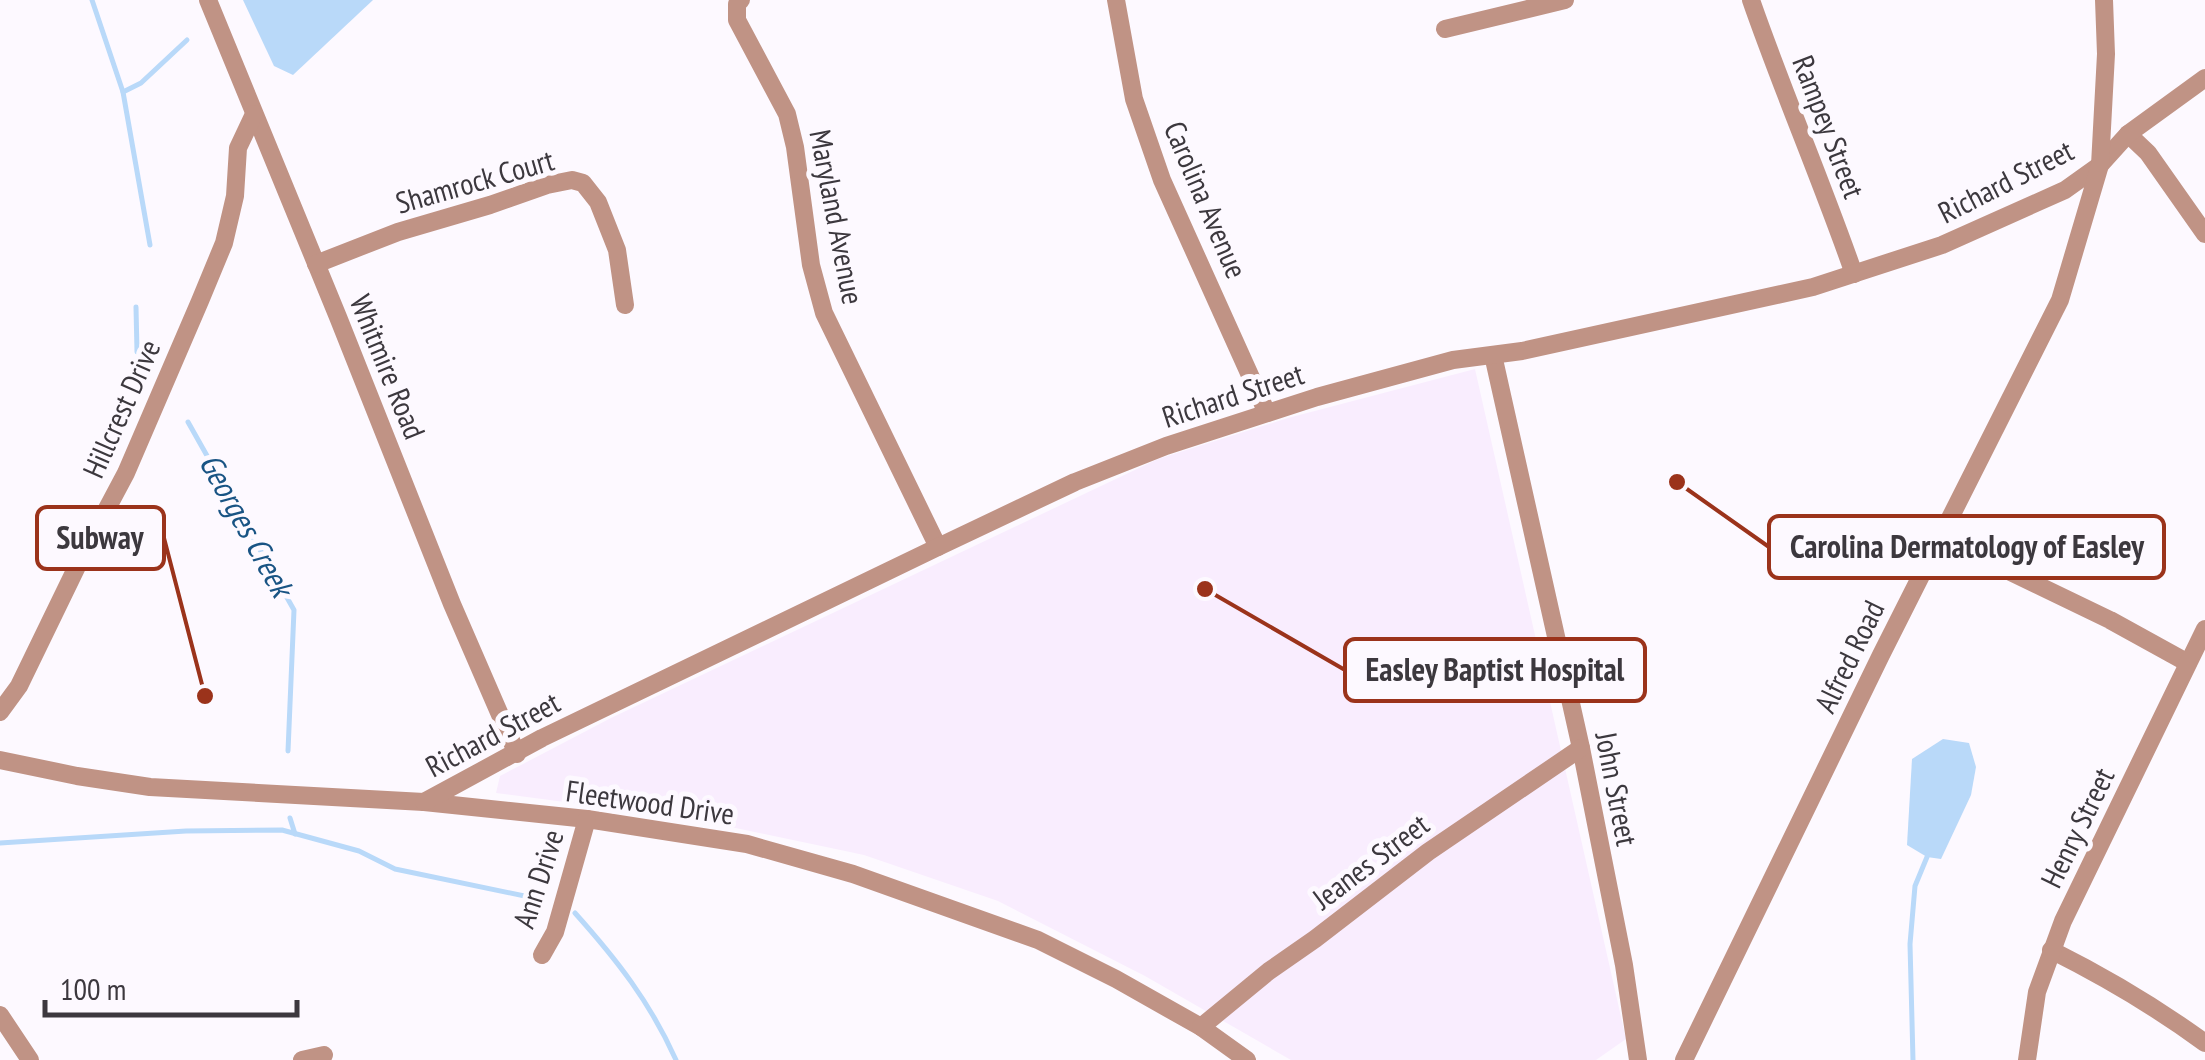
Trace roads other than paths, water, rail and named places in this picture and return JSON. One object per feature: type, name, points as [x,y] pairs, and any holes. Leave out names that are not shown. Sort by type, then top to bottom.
[{"type":"street","name":"Whitmire Road","points":[[208,0],[516,754]]},
{"type":"street","name":"Carolina Avenue","points":[[1116,0],[1134,99],[1162,180],[1268,412]]},
{"type":"street","points":[[1445,29],[1565,0]]},
{"type":"street","name":"Rampey Street","points":[[1751,0],[1854,274]]},
{"type":"street","points":[[2100,165],[2106,54],[2104,0]]},
{"type":"street","name":"Maryland Avenue","points":[[739,2],[737,20],[786,114],[795,146],[810,265],[824,313],[938,547]]},
{"type":"street","points":[[2100,165],[2128,134],[2205,78]]},
{"type":"street","name":"Hillcrest Drive","points":[[0,712],[23,677],[126,473],[200,301],[224,242],[235,196],[238,148],[254,114]]},
{"type":"street","points":[[2128,134],[2148,153],[2205,234]]},
{"type":"street","name":"Richard Street","points":[[424,802],[542,738],[938,547],[1075,482],[1166,446],[1268,412],[1453,360],[1522,351],[1813,287],[1942,245],[2065,190],[2100,165]]},
{"type":"street","name":"Alfred Road","points":[[1684,1060],[2060,300],[2100,165]]},
{"type":"street","name":"Shamrock Court","points":[[316,264],[398,232],[572,180],[583,184],[598,202],[616,250],[625,306]]},
{"type":"street","name":"John Street","points":[[1493,355],[1580,748],[1624,965],[1638,1060]]},
{"type":"street","points":[[1940,538],[2110,620],[2188,663]]},
{"type":"street","name":"Henry Street","points":[[2027,1060],[2037,992],[2051,950],[2205,629]]},
{"type":"street","name":"Jeanes Street","points":[[1201,1027],[1428,852],[1580,748]]},
{"type":"street","name":"Fleetwood Drive","points":[[0,760],[150,786],[424,802],[587,819],[747,844],[854,874],[1038,940],[1201,1027],[1247,1060]]},
{"type":"street","name":"Ann Drive","points":[[542,956],[556,932],[587,819]]},
{"type":"street","points":[[2051,950],[2158,1008],[2205,1042]]},
{"type":"street","points":[[0,1015],[30,1060]]},
{"type":"street","points":[[302,1060],[324,1055]]},
{"type":"water","points":[[243,0],[373,0],[293,75],[274,66]]},
{"type":"water","points":[[1943,739],[1969,743],[1976,767],[1971,795],[1941,859],[1927,857],[1907,845],[1912,759]]},
{"type":"waterway","name":"Georges Creek","points":[[92,0],[123,92],[150,245]]},
{"type":"waterway","points":[[123,92],[141,83],[187,40]]},
{"type":"waterway","name":"Georges Creek","points":[[136,307],[137,352]]},
{"type":"waterway","name":"Georges Creek","points":[[188,422],[294,610],[288,751]]},
{"type":"waterway","name":"Georges Creek","points":[[290,818],[295,834]]},
{"type":"waterway","points":[[0,843],[186,831],[282,830],[359,851],[395,869],[539,899]]},
{"type":"waterway","points":[[1913,1060],[1910,944],[1915,886],[1927,857]]},
{"type":"waterway","name":"Georges Creek","points":[[575,913],[632,982],[676,1060]]},
{"type":"place","name":"Carolina Dermatology of Easley","points":[[1677,482]]},
{"type":"place","name":"Easley Baptist Hospital","points":[[1205,589]]},
{"type":"place","name":"Subway","points":[[205,696]]}]
